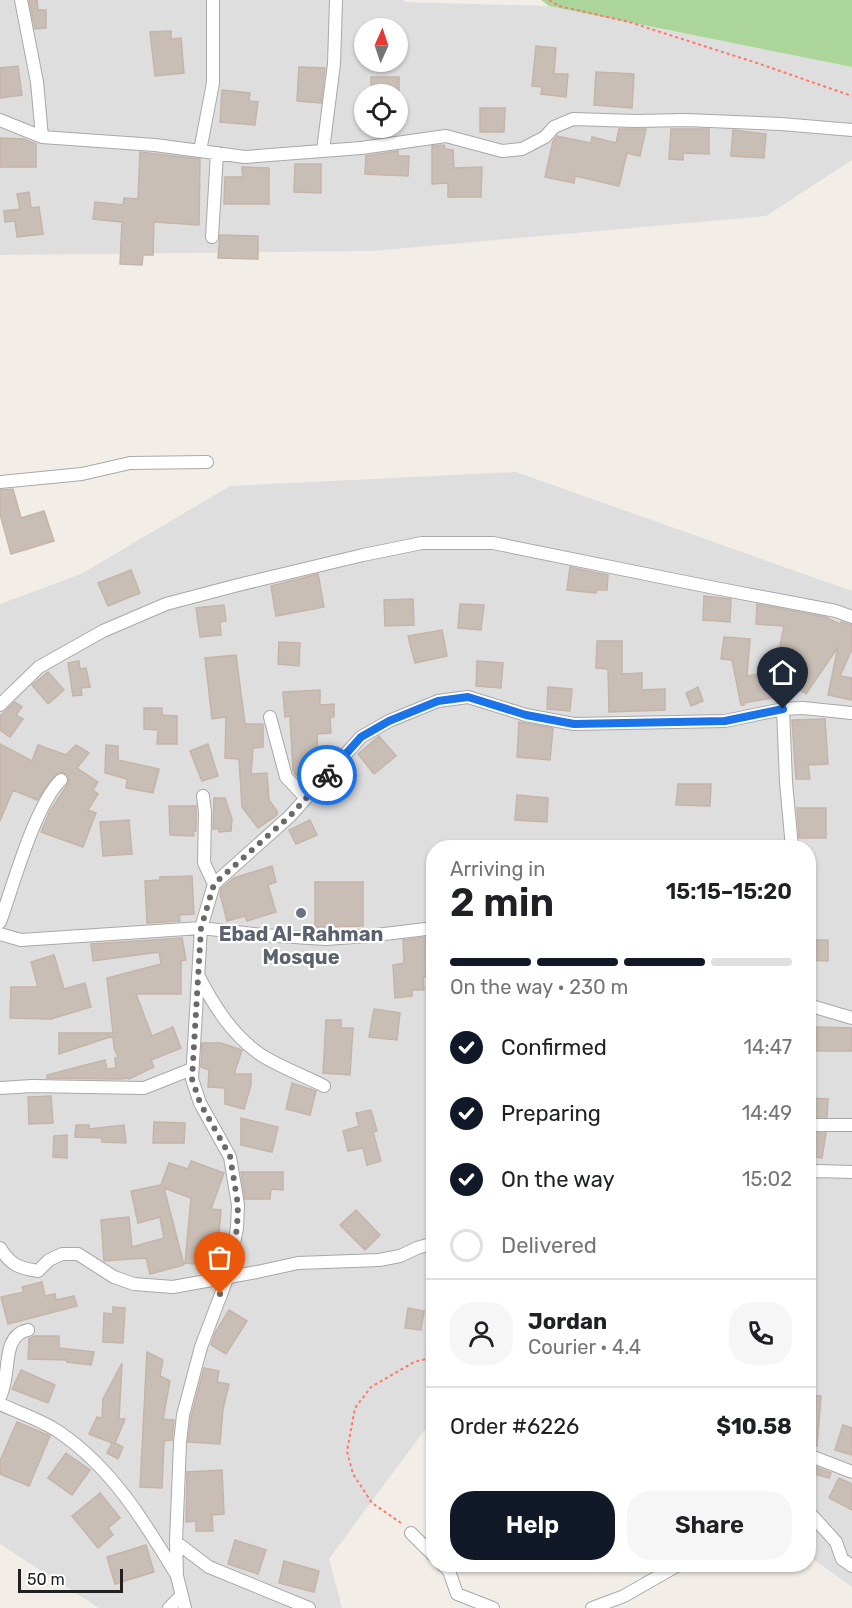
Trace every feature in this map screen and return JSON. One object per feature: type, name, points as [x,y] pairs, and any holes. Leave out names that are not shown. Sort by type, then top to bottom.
[{"type":"street","points":[[21,0],[37,82],[42,137]]},
{"type":"street","points":[[200,151],[213,83],[213,0]]},
{"type":"street","points":[[323,150],[334,64],[336,0]]},
{"type":"street","points":[[0,120],[42,137],[155,145],[245,157],[361,148],[446,136],[501,152],[522,149],[545,137],[554,127],[573,119],[722,121],[852,130]]},
{"type":"street","points":[[212,237],[217,153]]},
{"type":"street","points":[[0,482],[82,474],[130,463],[207,462]]},
{"type":"street","points":[[0,705],[39,667],[103,631],[166,604],[260,579],[422,543],[493,543],[836,611],[852,617]]},
{"type":"street","points":[[169,1608],[183,1602],[177,1575],[176,1542],[183,1415],[201,1347],[228,1276],[237,1228],[238,1205],[230,1156],[200,1103],[192,1079],[201,928],[214,884],[290,816],[361,737],[389,721],[438,701],[468,697],[526,715],[574,724],[725,721],[783,709],[803,708],[852,713]]},
{"type":"street","points":[[783,709],[791,840]]},
{"type":"street","points":[[270,717],[286,777],[306,798]]},
{"type":"street","points":[[0,922],[30,838],[53,789],[62,780]]},
{"type":"street","points":[[203,796],[206,813],[204,863],[214,884]]},
{"type":"street","points":[[0,934],[21,940],[201,928],[326,939],[426,929]]},
{"type":"street","points":[[197,974],[216,1009],[238,1035],[258,1053],[324,1086]]},
{"type":"street","points":[[816,1007],[852,1018]]},
{"type":"street","points":[[0,1088],[32,1086],[144,1088],[192,1069]]},
{"type":"street","points":[[816,1125],[852,1125]]},
{"type":"street","points":[[816,1171],[852,1172]]},
{"type":"street","points":[[0,1248],[8,1261],[22,1269],[38,1271],[49,1260],[62,1254],[78,1254],[114,1277],[142,1285],[173,1287],[298,1263],[379,1260],[400,1256],[426,1245]]},
{"type":"street","points":[[0,1397],[3,1390],[5,1353],[10,1339],[16,1332],[28,1330]]},
{"type":"street","points":[[0,1404],[58,1431],[90,1457],[120,1488],[177,1575]]},
{"type":"street","points":[[816,1458],[852,1472]]},
{"type":"street","points":[[816,1520],[836,1542],[842,1559],[852,1566]]},
{"type":"street","points":[[411,1533],[426,1548]]},
{"type":"street","points":[[176,1542],[209,1566],[309,1608]]},
{"type":"street","points":[[449,1572],[457,1594],[493,1608]]},
{"type":"street","points":[[592,1608],[624,1596],[666,1572]]},
{"type":"path","points":[[549,0],[559,6],[629,22],[852,96]]},
{"type":"path","points":[[411,1533],[399,1521],[372,1503],[353,1474],[347,1451],[355,1408],[371,1388],[414,1362],[426,1359]]},
{"type":"shaded area","points":[[0,0],[403,0],[404,2],[549,6],[852,67],[852,160],[766,216],[372,251],[0,255]]},
{"type":"shaded area","points":[[516,472],[852,591],[852,1587],[816,1561],[816,840],[426,840],[426,1428],[329,1559],[342,1608],[99,1608],[0,1544],[0,604],[81,574],[230,486]]},
{"type":"green space","points":[[541,0],[852,0],[852,67],[549,6]]},
{"type":"building","points":[[29,0],[37,0],[38,10],[46,10],[46,28],[35,29]]},
{"type":"building","points":[[171,31],[171,39],[181,38],[184,73],[155,76],[150,32]]},
{"type":"building","points":[[536,46],[556,48],[554,74],[568,74],[566,97],[541,94],[542,87],[532,86]]},
{"type":"building","points":[[18,66],[22,95],[0,98],[0,68]]},
{"type":"building","points":[[299,67],[325,68],[321,103],[297,101]]},
{"type":"building","points":[[596,72],[634,74],[632,108],[594,105]]},
{"type":"building","points":[[371,77],[399,77],[399,84],[371,84]]},
{"type":"building","points":[[222,90],[250,93],[249,101],[258,102],[255,125],[220,122]]},
{"type":"building","points":[[480,108],[505,108],[504,132],[480,132]]},
{"type":"building","points":[[619,129],[646,129],[640,156],[627,153],[619,186],[575,176],[574,183],[545,177],[553,141],[557,136],[591,143],[592,137],[616,143]]},
{"type":"building","points":[[671,129],[709,129],[709,154],[683,153],[683,160],[669,159]]},
{"type":"building","points":[[733,130],[766,134],[764,158],[731,156]]},
{"type":"building","points":[[0,138],[24,139],[36,144],[36,167],[0,167]]},
{"type":"building","points":[[444,145],[445,149],[453,150],[454,168],[482,167],[481,197],[448,197],[448,183],[432,184],[432,146]]},
{"type":"building","points":[[398,151],[398,156],[409,156],[408,176],[365,174],[366,156]]},
{"type":"building","points":[[140,152],[200,159],[199,225],[154,222],[153,255],[143,255],[142,265],[120,264],[122,222],[93,219],[95,202],[123,205],[124,198],[138,199]]},
{"type":"building","points":[[295,164],[321,164],[321,193],[294,192]]},
{"type":"building","points":[[242,167],[269,168],[269,204],[224,204],[225,177],[243,177]]},
{"type":"building","points":[[29,192],[31,208],[39,207],[43,234],[17,237],[15,221],[5,222],[4,211],[20,209],[17,194]]},
{"type":"building","points":[[220,235],[258,236],[258,259],[218,258]]},
{"type":"building","points":[[13,489],[21,518],[44,511],[54,541],[11,554],[0,514],[0,490]]},
{"type":"building","points":[[570,567],[608,575],[607,590],[596,590],[596,593],[567,590]]},
{"type":"building","points":[[131,570],[140,593],[108,606],[98,583]]},
{"type":"building","points":[[318,574],[324,607],[276,616],[271,586]]},
{"type":"building","points":[[704,596],[731,599],[730,622],[703,620]]},
{"type":"building","points":[[413,599],[414,625],[385,626],[384,600]]},
{"type":"building","points":[[460,604],[484,605],[481,630],[458,628]]},
{"type":"building","points":[[757,604],[825,617],[840,624],[841,622],[852,625],[852,649],[840,676],[852,678],[852,700],[828,695],[838,647],[806,694],[778,674],[782,696],[741,705],[732,660],[721,659],[724,637],[750,639],[747,676],[775,671],[784,626],[756,624]]},
{"type":"building","points":[[224,605],[226,621],[220,622],[221,635],[200,637],[196,608]]},
{"type":"building","points":[[442,630],[447,656],[415,663],[408,636]]},
{"type":"building","points":[[597,641],[622,641],[622,674],[642,673],[642,690],[665,689],[665,710],[609,712],[608,669],[596,668]]},
{"type":"building","points":[[279,642],[300,643],[299,666],[278,664]]},
{"type":"building","points":[[236,655],[245,724],[263,724],[263,747],[253,748],[251,774],[267,773],[269,800],[277,811],[277,815],[258,828],[242,807],[239,759],[225,758],[226,717],[212,719],[205,658]]},
{"type":"building","points":[[79,661],[80,669],[86,668],[90,687],[81,688],[82,695],[73,696],[68,663]]},
{"type":"building","points":[[477,661],[503,663],[501,688],[476,686]]},
{"type":"building","points":[[48,672],[64,690],[48,704],[32,685]]},
{"type":"building","points":[[548,687],[572,689],[570,711],[547,709]]},
{"type":"building","points":[[698,687],[703,701],[691,706],[686,693]]},
{"type":"building","points":[[320,690],[320,705],[334,704],[334,717],[330,717],[331,733],[317,734],[319,772],[296,775],[293,770],[290,716],[285,717],[283,692]]},
{"type":"building","points":[[15,702],[22,707],[16,715],[23,719],[10,737],[0,730],[0,716]]},
{"type":"building","points":[[144,708],[162,708],[162,715],[177,716],[177,744],[157,744],[158,730],[144,729]]},
{"type":"building","points":[[825,719],[828,764],[808,765],[810,779],[796,779],[792,720]]},
{"type":"building","points":[[519,722],[553,728],[550,760],[517,757]]},
{"type":"building","points":[[379,736],[396,756],[374,774],[358,754]]},
{"type":"building","points":[[0,744],[32,761],[38,745],[66,755],[76,745],[89,753],[77,768],[98,782],[93,790],[98,794],[88,810],[96,813],[83,847],[41,832],[50,811],[69,782],[63,772],[55,775],[37,800],[13,790],[0,821]]},
{"type":"building","points":[[208,744],[218,776],[202,781],[190,751]]},
{"type":"building","points":[[106,745],[118,746],[118,760],[159,769],[153,793],[126,788],[127,779],[105,773]]},
{"type":"building","points":[[678,784],[711,784],[710,806],[676,805]]},
{"type":"building","points":[[517,795],[548,798],[547,822],[515,820]]},
{"type":"building","points":[[214,798],[225,798],[232,819],[231,831],[219,832],[219,829],[213,829]]},
{"type":"building","points":[[169,806],[196,806],[194,836],[170,835]]},
{"type":"building","points":[[797,808],[826,808],[826,838],[799,838]]},
{"type":"building","points":[[129,820],[132,854],[103,856],[100,822]]},
{"type":"building","points":[[310,820],[317,835],[296,844],[289,830]]},
{"type":"building","points":[[272,866],[276,882],[268,885],[276,912],[247,921],[245,916],[227,921],[220,894],[221,889],[234,878]]},
{"type":"building","points":[[192,876],[194,914],[179,915],[180,921],[147,923],[145,881],[160,880],[160,877]]},
{"type":"building","points":[[315,882],[363,882],[363,926],[315,927]]},
{"type":"building","points":[[426,937],[426,976],[423,977],[424,990],[412,990],[412,996],[395,998],[393,965],[404,963],[403,940]]},
{"type":"building","points":[[182,938],[186,960],[181,961],[181,994],[136,994],[152,1036],[173,1027],[181,1048],[151,1060],[154,1067],[129,1079],[47,1078],[47,1075],[105,1060],[107,1069],[116,1068],[115,1058],[118,1057],[114,1048],[113,1036],[59,1054],[59,1033],[113,1033],[107,978],[161,964],[159,952],[93,961],[91,944]]},
{"type":"building","points":[[816,940],[828,940],[828,961],[816,960]]},
{"type":"building","points":[[54,955],[64,989],[85,983],[91,1007],[51,1019],[10,1018],[11,987],[38,987],[31,962]]},
{"type":"building","points":[[374,1009],[400,1013],[397,1040],[369,1037]]},
{"type":"building","points":[[326,1020],[341,1020],[341,1028],[353,1028],[350,1075],[323,1073]]},
{"type":"building","points":[[817,1027],[852,1028],[852,1051],[816,1051]]},
{"type":"building","points":[[202,1043],[221,1043],[242,1050],[234,1074],[251,1074],[251,1085],[244,1109],[225,1104],[225,1088],[208,1087],[209,1070],[201,1067]]},
{"type":"building","points":[[292,1083],[316,1091],[310,1115],[286,1109]]},
{"type":"building","points":[[51,1096],[53,1123],[29,1124],[28,1097]]},
{"type":"building","points":[[816,1098],[828,1099],[827,1117],[816,1117]]},
{"type":"building","points":[[371,1110],[377,1131],[373,1132],[381,1161],[367,1165],[363,1148],[348,1151],[343,1131],[359,1126],[356,1113]]},
{"type":"building","points":[[241,1118],[278,1127],[272,1152],[241,1145]]},
{"type":"building","points":[[154,1122],[185,1123],[184,1143],[153,1143]]},
{"type":"building","points":[[76,1125],[89,1125],[89,1129],[124,1125],[126,1143],[102,1142],[102,1138],[75,1137]]},
{"type":"building","points":[[816,1133],[826,1133],[822,1158],[816,1157]]},
{"type":"building","points":[[67,1135],[67,1158],[53,1157],[54,1136]]},
{"type":"building","points":[[191,1161],[224,1173],[211,1209],[221,1210],[219,1266],[185,1263],[191,1198],[164,1188],[184,1265],[150,1274],[146,1258],[104,1261],[101,1220],[129,1217],[132,1247],[164,1238],[160,1217],[138,1223],[131,1191],[161,1185],[169,1163],[188,1169]]},
{"type":"building","points":[[241,1172],[283,1172],[283,1190],[271,1189],[270,1199],[245,1199]]},
{"type":"building","points":[[356,1210],[380,1235],[365,1250],[340,1225]]},
{"type":"building","points":[[42,1282],[45,1296],[55,1294],[56,1300],[74,1296],[77,1306],[8,1324],[1,1297],[24,1292],[22,1287]]},
{"type":"building","points":[[113,1307],[125,1308],[123,1343],[103,1342],[104,1313],[113,1314]]},
{"type":"building","points":[[408,1308],[424,1311],[421,1330],[405,1328]]},
{"type":"building","points":[[229,1310],[247,1321],[226,1354],[211,1345],[215,1333]]},
{"type":"building","points":[[34,1336],[59,1336],[59,1348],[94,1352],[91,1365],[67,1362],[67,1360],[28,1359],[29,1339]]},
{"type":"building","points":[[147,1352],[163,1360],[160,1376],[170,1381],[163,1419],[174,1420],[172,1440],[164,1441],[162,1488],[140,1487]]},
{"type":"building","points":[[122,1363],[119,1419],[125,1419],[115,1443],[123,1447],[118,1459],[107,1453],[112,1443],[89,1434],[97,1417],[102,1418],[103,1399]]},
{"type":"building","points":[[204,1368],[219,1371],[217,1382],[229,1384],[223,1409],[220,1444],[188,1442],[191,1417]]},
{"type":"building","points":[[21,1370],[55,1385],[48,1403],[12,1389]]},
{"type":"building","points":[[816,1396],[821,1396],[816,1446]]},
{"type":"building","points":[[17,1422],[50,1436],[29,1486],[0,1474],[0,1461]]},
{"type":"building","points":[[843,1425],[852,1428],[852,1455],[835,1450]]},
{"type":"building","points":[[66,1453],[90,1470],[72,1495],[48,1478]]},
{"type":"building","points":[[816,1467],[831,1473],[829,1478],[816,1474]]},
{"type":"building","points":[[222,1470],[224,1514],[212,1515],[213,1531],[196,1531],[196,1521],[186,1522],[187,1472]]},
{"type":"building","points":[[839,1478],[852,1484],[852,1510],[829,1498]]},
{"type":"building","points":[[100,1493],[120,1518],[108,1528],[113,1535],[98,1548],[72,1516]]},
{"type":"building","points":[[235,1540],[266,1550],[258,1574],[228,1564]]},
{"type":"building","points":[[146,1545],[154,1572],[115,1584],[107,1557]]},
{"type":"building","points":[[284,1561],[319,1571],[314,1592],[279,1583]]},
{"type":"way so far","points":[[220,1294],[228,1276],[237,1228],[238,1205],[230,1156],[200,1103],[192,1079],[201,928],[214,884],[290,816],[327,775]]},
{"type":"place","name":"Ebad Al-Rahman Mosque","points":[[301,913]]},
{"type":"route","points":[[327,775],[361,737],[389,721],[438,701],[468,697],[526,715],[574,724],[725,721],[783,709]]}]
